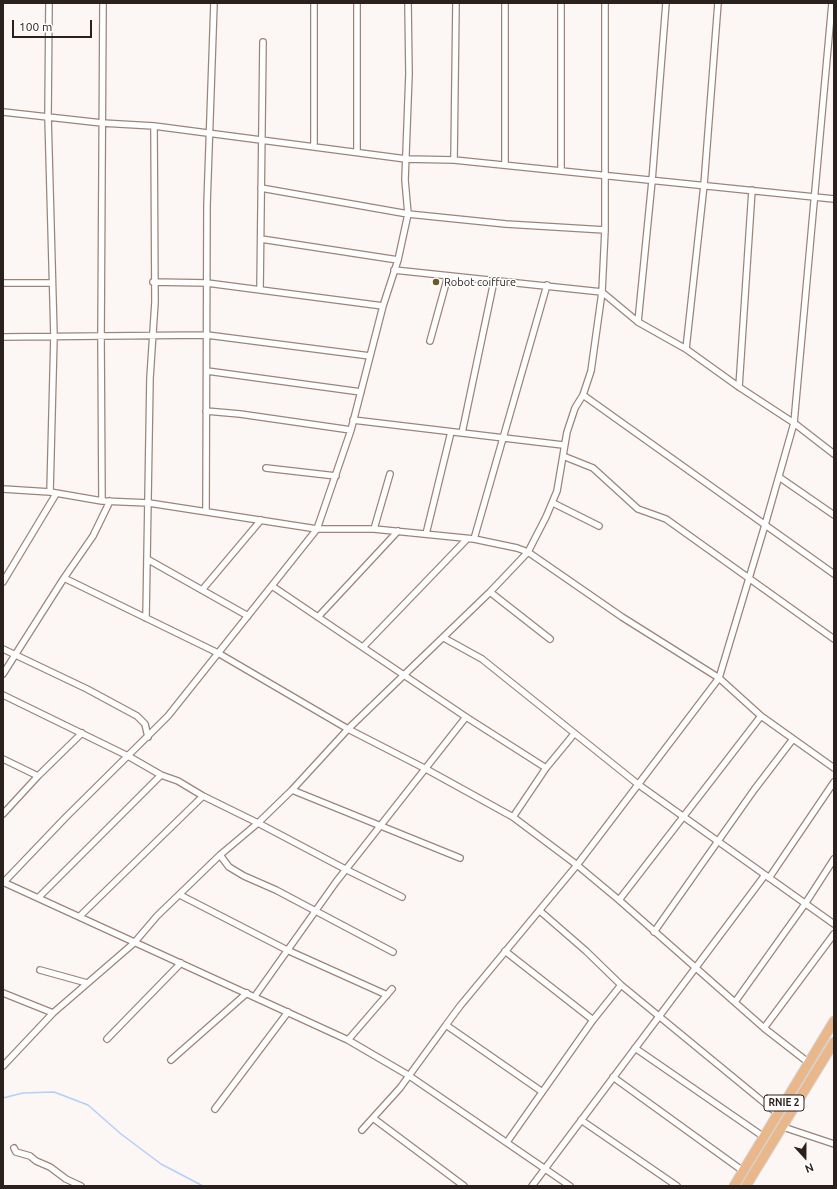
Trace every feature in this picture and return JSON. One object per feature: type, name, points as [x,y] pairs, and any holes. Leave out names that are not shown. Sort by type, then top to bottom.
[{"type":"main road","name":"RNIE 2","points":[[734,1186],[834,1021]]},
{"type":"main road","name":"RNIE 2","points":[[746,1186],[834,1042]]},
{"type":"street","points":[[3,582],[53,493],[54,336],[48,116],[49,3]]},
{"type":"street","points":[[102,501],[101,337],[103,3]]},
{"type":"street","points":[[206,511],[208,283],[207,205],[214,3]]},
{"type":"street","points":[[314,3],[314,147]]},
{"type":"street","points":[[357,3],[357,152]]},
{"type":"street","points":[[408,3],[409,74],[405,180],[408,214],[398,260],[382,306],[353,420],[336,476],[317,529],[218,653],[148,737],[3,882],[39,897],[134,943],[255,996],[348,1040],[408,1075],[570,1186]]},
{"type":"street","points":[[454,160],[456,3]]},
{"type":"street","points":[[505,3],[505,165]]},
{"type":"street","points":[[561,3],[561,171]]},
{"type":"street","points":[[3,1066],[53,1013],[134,943],[157,916],[220,855],[258,823],[292,790],[348,729],[444,638],[528,552],[553,503],[563,456],[563,445],[575,408],[583,395],[591,372],[602,292],[605,230],[605,3]]},
{"type":"street","points":[[638,322],[652,181],[666,3]]},
{"type":"street","points":[[686,349],[704,185],[718,3]]},
{"type":"street","points":[[362,1130],[400,1088],[408,1075],[446,1025],[577,865],[719,678],[794,424],[832,3]]},
{"type":"street","points":[[260,290],[263,42]]},
{"type":"street","points":[[3,112],[102,123],[154,126],[406,158],[454,160],[834,199]]},
{"type":"street","points":[[146,618],[152,335],[154,316],[154,126]]},
{"type":"street","points":[[261,188],[408,214],[605,230]]},
{"type":"street","points":[[739,387],[752,190]]},
{"type":"street","points":[[261,239],[398,260]]},
{"type":"street","points":[[394,270],[494,281],[548,285],[602,292],[638,322],[686,349],[794,424],[834,454]]},
{"type":"street","points":[[430,341],[448,276]]},
{"type":"street","points":[[462,433],[494,281]]},
{"type":"street","points":[[153,282],[208,283],[382,306]]},
{"type":"street","points":[[3,283],[52,283]]},
{"type":"street","points":[[474,539],[548,285]]},
{"type":"street","points":[[3,337],[207,335],[370,356]]},
{"type":"street","points":[[207,371],[361,392]]},
{"type":"street","points":[[583,395],[834,574]]},
{"type":"street","points":[[206,410],[350,430]]},
{"type":"street","points":[[353,420],[563,445]]},
{"type":"street","points":[[426,534],[451,432]]},
{"type":"street","points":[[563,456],[593,468],[638,509],[666,519],[834,639]]},
{"type":"street","points":[[266,468],[336,476]]},
{"type":"street","points":[[374,529],[390,474]]},
{"type":"street","points":[[779,477],[834,515]]},
{"type":"street","points":[[3,489],[53,493],[102,501],[149,503],[317,529],[374,529],[474,539],[505,545],[528,552],[622,617],[719,678],[761,716],[834,768]]},
{"type":"street","points":[[3,674],[64,578],[93,536],[110,501]]},
{"type":"street","points":[[553,503],[599,526]]},
{"type":"street","points":[[202,590],[261,520]]},
{"type":"street","points":[[318,617],[398,531]]},
{"type":"street","points":[[363,647],[467,539]]},
{"type":"street","points":[[147,559],[248,616]]},
{"type":"street","points":[[64,578],[218,653],[348,729],[426,769],[513,817],[577,865],[696,967],[764,1028],[809,1063]]},
{"type":"street","points":[[272,586],[466,717],[546,768]]},
{"type":"street","points":[[490,592],[550,639]]},
{"type":"street","points":[[444,638],[482,659],[639,785],[834,924]]},
{"type":"street","points":[[3,649],[137,716],[144,724],[148,737]]},
{"type":"street","points":[[3,695],[128,756],[161,775],[178,781],[203,796],[402,897]]},
{"type":"street","points":[[619,900],[761,716]]},
{"type":"street","points":[[255,996],[315,911],[466,717]]},
{"type":"street","points":[[3,814],[38,776],[82,733]]},
{"type":"street","points":[[513,817],[546,768],[574,734]]},
{"type":"street","points":[[654,932],[754,790],[793,739]]},
{"type":"street","points":[[3,759],[38,776]]},
{"type":"street","points":[[39,897],[161,775]]},
{"type":"street","points":[[532,1186],[696,967],[767,876],[834,782]]},
{"type":"street","points":[[292,790],[460,858]]},
{"type":"street","points":[[80,916],[203,796]]},
{"type":"street","points":[[220,855],[229,867],[244,876],[276,890],[394,952]]},
{"type":"street","points":[[735,1002],[805,904],[834,859]]},
{"type":"street","points":[[180,895],[287,950],[387,995]]},
{"type":"street","points":[[540,911],[586,951],[621,985],[778,1114]]},
{"type":"street","points":[[764,1028],[834,934]]},
{"type":"street","points":[[505,952],[593,1020]]},
{"type":"street","points":[[107,1038],[181,963]]},
{"type":"street","points":[[40,970],[87,983]]},
{"type":"street","points":[[506,1142],[593,1020],[621,985]]},
{"type":"street","points":[[348,1040],[392,989]]},
{"type":"street","points":[[3,993],[53,1013]]},
{"type":"street","points":[[171,1060],[247,993]]},
{"type":"street","points":[[215,1109],[288,1012]]},
{"type":"street","points":[[446,1025],[541,1091]]},
{"type":"street","points":[[636,1048],[764,1137]]},
{"type":"street","points":[[613,1077],[743,1171]]},
{"type":"street","points":[[373,1118],[464,1186]]},
{"type":"street","points":[[581,1120],[677,1186]]},
{"type":"street","points":[[783,1127],[834,1144]]},
{"type":"street","points":[[14,1148],[16,1152],[30,1156],[36,1161],[50,1167],[66,1179],[81,1186]]},
{"type":"waterway","points":[[3,1098],[23,1093],[54,1092],[88,1105],[121,1134],[161,1164],[203,1186]]},
{"type":"place","name":"Robot coiffure","points":[[436,282]]}]
